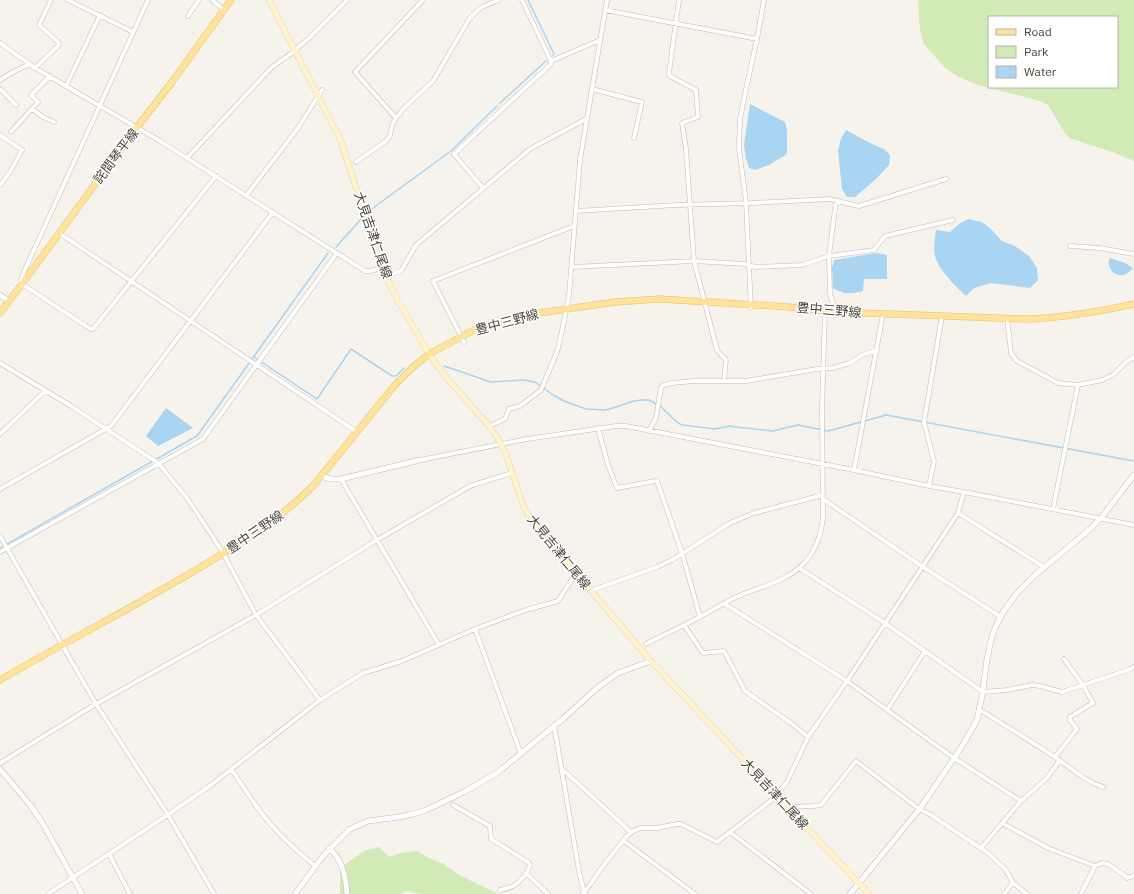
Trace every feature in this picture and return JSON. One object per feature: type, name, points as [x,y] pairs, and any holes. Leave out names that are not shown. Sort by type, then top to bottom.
[{"type":"main road","name":"詫間琴平線","points":[[0,313],[172,82],[231,0]]},
{"type":"main road","name":"大見吉津仁尾線","points":[[269,0],[341,141],[382,268],[398,301],[429,354],[445,376],[489,426],[501,444],[522,502],[532,522],[651,661],[869,894]]},
{"type":"main road","name":"豊中三野線","points":[[0,680],[223,553],[284,512],[299,500],[321,476],[395,385],[411,369],[429,354],[462,339],[476,329],[509,319],[567,308],[634,300],[660,299],[704,301],[751,306],[789,307],[835,312],[1047,319],[1084,314],[1134,304]]},
{"type":"street","points":[[35,68],[59,45],[58,42],[39,25],[51,0]]},
{"type":"street","points":[[68,0],[133,32]]},
{"type":"street","points":[[148,0],[23,274],[21,280],[22,284],[93,329],[216,176]]},
{"type":"street","points":[[188,16],[199,0]]},
{"type":"street","points":[[212,0],[224,10]]},
{"type":"street","points":[[187,158],[271,68],[308,39],[347,0]]},
{"type":"street","points":[[396,118],[355,72],[423,0]]},
{"type":"street","points":[[356,162],[386,141],[390,136],[392,124],[396,118],[404,108],[433,81],[468,21],[475,12],[499,0]]},
{"type":"street","points":[[522,0],[551,61]]},
{"type":"street","points":[[489,426],[504,419],[509,409],[520,406],[541,390],[557,352],[567,308],[572,267],[580,160],[607,0]]},
{"type":"street","points":[[679,0],[669,73],[670,76],[696,90],[698,117],[682,123],[686,149],[694,261],[717,350],[726,360],[724,381]]},
{"type":"street","points":[[751,306],[746,203],[738,149],[740,119],[758,39],[764,0]]},
{"type":"street","points":[[605,10],[758,39]]},
{"type":"street","points":[[66,86],[100,15]]},
{"type":"street","points":[[483,188],[454,154],[550,64],[551,61],[600,40]]},
{"type":"street","points":[[0,43],[35,68],[137,127],[365,271],[382,268]]},
{"type":"street","points":[[0,80],[30,64]]},
{"type":"street","points":[[11,132],[38,102],[31,95],[50,76]]},
{"type":"street","points":[[0,89],[16,105]]},
{"type":"street","points":[[592,89],[642,102],[634,138]]},
{"type":"street","points":[[246,196],[298,128],[322,90]]},
{"type":"street","points":[[32,109],[43,117],[54,122]]},
{"type":"street","points":[[386,276],[400,271],[416,245],[530,149],[586,119]]},
{"type":"street","points":[[0,134],[22,150],[10,172],[0,185]]},
{"type":"street","points":[[576,211],[690,204],[829,199],[858,206],[946,179]]},
{"type":"street","points":[[835,312],[830,293],[829,256],[836,201]]},
{"type":"street","points":[[0,489],[111,426],[273,212]]},
{"type":"street","points":[[572,267],[694,261],[745,264],[755,267],[802,265],[829,256],[874,250],[885,236],[953,220]]},
{"type":"street","points":[[462,339],[433,281],[574,226]]},
{"type":"street","points":[[59,233],[356,432]]},
{"type":"street","points":[[1070,246],[1100,248],[1134,254]]},
{"type":"street","points":[[0,552],[203,439],[337,253]]},
{"type":"street","points":[[0,295],[9,301]]},
{"type":"street","points":[[646,644],[752,590],[789,575],[806,562],[813,552],[821,532],[823,518],[822,464],[825,311]]},
{"type":"street","points":[[854,470],[883,314]]},
{"type":"street","points":[[929,486],[934,461],[924,422],[942,316]]},
{"type":"street","points":[[1008,318],[1011,353],[1017,361],[1058,383],[1078,385],[1102,380],[1113,374],[1126,362],[1134,358]]},
{"type":"street","points":[[649,431],[656,418],[661,388],[663,385],[694,381],[746,381],[833,368],[850,363],[862,355],[877,350]]},
{"type":"street","points":[[0,363],[107,429],[158,463],[167,472],[191,504],[223,553],[256,615],[320,700]]},
{"type":"street","points":[[1053,509],[1078,385]]},
{"type":"street","points":[[0,434],[45,390]]},
{"type":"street","points":[[321,476],[331,479],[342,479],[420,460],[501,444],[598,428],[626,426],[1134,525]]},
{"type":"street","points":[[598,428],[608,465],[617,488],[657,482],[682,553],[700,617]]},
{"type":"street","points":[[0,763],[96,704],[256,615],[377,540],[470,486],[512,473]]},
{"type":"street","points":[[850,894],[919,809],[972,730],[980,710],[991,640],[1004,610],[1017,593],[1044,567],[1089,530],[1134,475]]},
{"type":"street","points":[[342,479],[439,645]]},
{"type":"street","points":[[584,893],[603,866],[631,832],[642,828],[657,828],[681,824],[717,842],[773,799],[787,782],[808,737],[848,682],[958,513],[964,492]]},
{"type":"street","points":[[590,591],[657,567],[672,560],[730,523],[754,513],[823,497],[923,567],[1001,617]]},
{"type":"street","points":[[958,513],[1044,567]]},
{"type":"street","points":[[0,536],[96,704],[168,815],[214,894]]},
{"type":"street","points":[[799,568],[885,623],[983,692],[1007,690],[1032,685],[1062,692],[1134,667]]},
{"type":"street","points":[[48,894],[211,785],[320,700],[363,673],[402,661],[475,629],[558,600],[576,573]]},
{"type":"street","points":[[724,604],[848,682],[954,758],[1021,801]]},
{"type":"street","points":[[684,625],[703,653],[724,651],[745,691],[791,723],[808,737]]},
{"type":"street","points":[[475,629],[521,754]]},
{"type":"street","points":[[887,710],[925,651]]},
{"type":"street","points":[[1055,757],[1077,729],[1070,720],[1070,717],[1093,703],[1083,685],[1064,659]]},
{"type":"street","points":[[295,894],[329,849],[350,829],[368,821],[399,817],[426,810],[464,792],[497,773],[564,718],[596,688],[618,673],[651,661]]},
{"type":"street","points":[[980,710],[1060,760],[1081,777],[1103,787]]},
{"type":"street","points":[[554,725],[584,893]]},
{"type":"street","points":[[981,848],[1021,801],[1047,778],[1060,760]]},
{"type":"street","points":[[787,806],[813,806],[821,804],[856,761],[919,809],[931,815],[988,853],[1006,870],[1013,883],[1027,894]]},
{"type":"street","points":[[231,769],[268,821],[290,844],[315,866]]},
{"type":"street","points":[[562,769],[631,832]]},
{"type":"street","points":[[0,770],[31,806],[43,824],[82,894]]},
{"type":"street","points":[[453,805],[490,826],[491,839],[528,862],[530,865],[526,873],[513,886],[500,890]]},
{"type":"street","points":[[1002,823],[1048,848],[1095,866]]},
{"type":"street","points":[[730,832],[811,894]]},
{"type":"street","points":[[624,840],[695,894]]},
{"type":"street","points":[[329,849],[336,854],[342,868],[347,894]]},
{"type":"street","points":[[108,854],[130,894]]},
{"type":"street","points":[[1081,894],[1095,866],[1102,863],[1108,864],[1127,878],[1134,876]]},
{"type":"street","points":[[526,873],[548,894]]},
{"type":"street","points":[[1004,894],[1013,883]]},
{"type":"green space","points":[[918,0],[1134,0],[1134,161],[1072,139],[1066,135],[1048,105],[1037,100],[990,88],[1118,88],[1118,16],[988,16],[988,88],[959,77],[945,68],[924,44],[920,30]]},
{"type":"green space","points":[[379,847],[389,857],[401,853],[417,851],[444,864],[459,875],[498,894],[422,894],[406,891],[401,894],[340,894],[340,868],[364,851]]},
{"type":"water","points":[[750,104],[785,122],[787,131],[787,154],[769,165],[755,170],[749,168],[744,145]]},
{"type":"water","points":[[846,130],[884,149],[890,155],[889,165],[877,178],[855,197],[847,197],[842,189],[838,150],[841,139]]},
{"type":"water","points":[[968,219],[982,222],[1002,241],[1015,246],[1029,256],[1037,268],[1038,280],[1030,288],[991,283],[974,288],[966,296],[943,272],[935,256],[934,246],[936,230],[950,232],[959,224]]},
{"type":"water","points":[[876,253],[887,255],[887,279],[864,279],[863,291],[854,293],[844,293],[833,288],[832,268],[834,260]]},
{"type":"water","points":[[1110,258],[1125,263],[1133,268],[1124,275],[1115,274],[1109,267]]},
{"type":"water","points":[[166,408],[193,428],[158,446],[146,436]]},
{"type":"waterway","points":[[528,0],[554,54],[553,55]]},
{"type":"waterway","points":[[500,103],[546,61]]},
{"type":"waterway","points":[[366,214],[451,151],[497,106]]},
{"type":"waterway","points":[[336,247],[363,217]]},
{"type":"waterway","points":[[0,548],[197,436],[328,253]]},
{"type":"waterway","points":[[254,357],[317,399],[351,349],[392,376],[396,376],[404,368]]},
{"type":"waterway","points":[[444,366],[491,382],[524,380],[535,382],[564,401],[586,409],[605,410],[634,401],[649,400],[660,406],[682,425],[715,429],[730,426],[773,431],[798,425],[828,431],[861,422]]},
{"type":"waterway","points":[[865,421],[886,415],[1134,461]]}]
